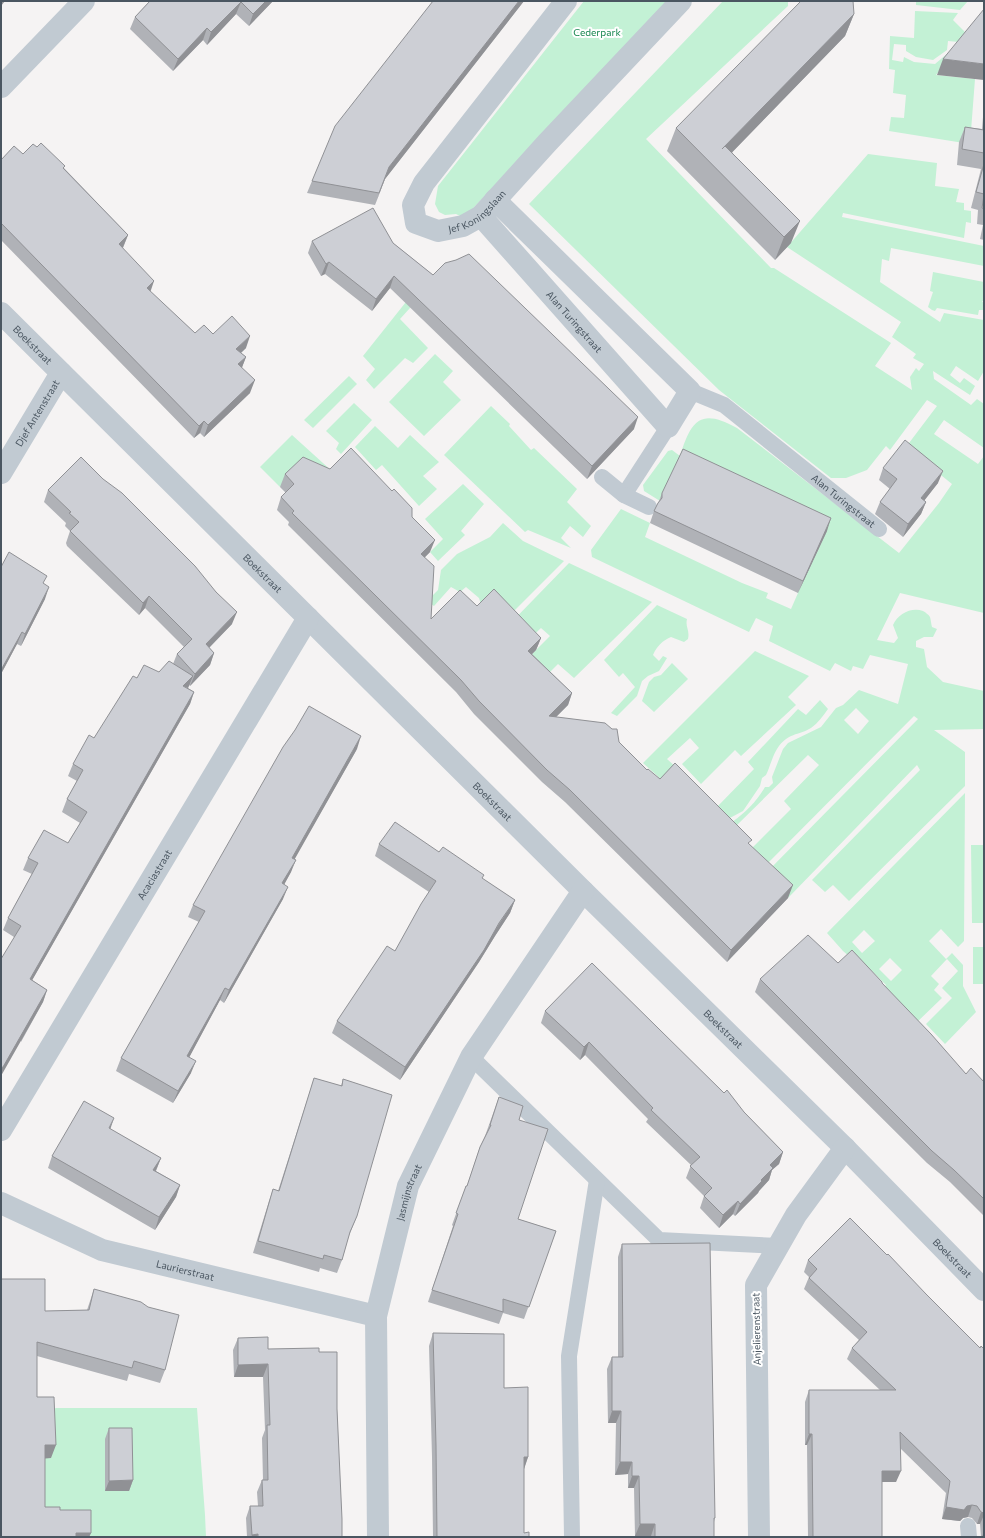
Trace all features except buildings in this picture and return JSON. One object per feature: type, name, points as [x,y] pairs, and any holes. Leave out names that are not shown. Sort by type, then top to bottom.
[{"type":"street","points":[[1,87],[84,1]]},
{"type":"street","name":"Jef Koningslaan","points":[[566,1],[424,183],[412,205],[416,223],[438,231],[463,226],[480,216],[547,142],[681,1]]},
{"type":"street","name":"Alan Turingstraat","points":[[495,200],[690,391]]},
{"type":"street","name":"Alan Turingstraat","points":[[480,216],[668,427]]},
{"type":"street","name":"Boekstraat","points":[[1,314],[583,891],[845,1148],[984,1290]]},
{"type":"street","name":"Djef Antenstraat","points":[[1,473],[61,373]]},
{"type":"street","points":[[668,427],[690,391]]},
{"type":"street","name":"Acaciastraat","points":[[1,1130],[308,618]]},
{"type":"street","name":"Jasmijnstraat","points":[[378,1537],[376,1316],[408,1186],[471,1057],[583,891]]},
{"type":"street","name":"Anjelierenstraat","points":[[759,1537],[756,1285],[796,1215],[845,1148]]},
{"type":"street","name":"Laurierstraat","points":[[1,1203],[102,1250],[376,1316]]},
{"type":"lane","name":"Alan Turingstraat","points":[[690,391],[724,405],[879,529]]},
{"type":"lane","points":[[624,495],[668,427]]},
{"type":"lane","points":[[602,477],[624,495],[649,508]]},
{"type":"lane","points":[[471,1057],[659,1240],[778,1246]]},
{"type":"lane","points":[[572,1537],[569,1356],[597,1180]]},
{"type":"green space","name":"Cederpark","points":[[584,1],[668,1],[464,218],[456,214],[445,215],[439,212],[435,204],[438,186]]},
{"type":"green space","points":[[723,1],[788,1],[788,6],[646,139],[771,268],[774,268],[891,343],[875,366],[912,390],[910,377],[916,368],[919,371],[924,364],[913,358],[916,354],[892,337],[901,322],[787,247],[868,154],[937,163],[935,186],[959,189],[956,202],[964,203],[964,210],[971,211],[971,223],[966,222],[964,238],[843,213],[842,217],[984,246],[984,266],[891,248],[889,261],[882,259],[880,282],[940,322],[944,313],[984,320],[984,371],[978,381],[956,366],[950,375],[960,383],[964,378],[975,386],[970,395],[933,371],[934,379],[971,405],[977,399],[984,404],[984,448],[944,420],[934,434],[978,464],[984,456],[984,613],[900,593],[877,640],[894,643],[898,638],[893,625],[895,621],[905,612],[918,610],[927,614],[930,617],[932,627],[937,629],[933,637],[924,637],[916,641],[916,647],[924,649],[927,667],[943,682],[984,691],[984,729],[934,730],[965,752],[965,786],[849,901],[833,885],[825,892],[812,880],[920,770],[917,765],[788,898],[764,875],[918,719],[914,716],[767,864],[751,849],[791,809],[784,801],[819,765],[808,755],[736,826],[732,822],[750,806],[765,787],[769,787],[773,783],[772,777],[783,749],[788,743],[821,727],[836,708],[843,705],[859,690],[898,704],[908,664],[870,655],[863,669],[853,666],[851,671],[835,663],[830,671],[769,641],[773,626],[756,618],[749,632],[592,557],[591,550],[621,509],[650,523],[645,537],[742,583],[768,593],[766,598],[791,609],[798,593],[678,461],[660,501],[644,491],[643,485],[668,451],[672,450],[680,456],[688,434],[693,426],[706,418],[714,419],[737,428],[899,553],[939,503],[952,484],[906,447],[937,406],[927,400],[890,450],[886,446],[867,470],[846,478],[831,478],[719,390],[529,204]],"holes":[[[856,708],[869,721],[858,734],[844,720]]]},
{"type":"green space","points":[[916,1],[968,1],[960,10],[916,5]]},
{"type":"green space","points":[[915,11],[958,13],[953,20],[966,33],[959,42],[948,41],[947,50],[933,60],[916,57],[906,51],[906,45],[894,44],[892,60],[903,62],[904,57],[914,62],[935,64],[948,53],[951,56],[936,75],[975,79],[970,144],[889,131],[891,117],[904,118],[906,95],[893,93],[895,70],[889,69],[890,36],[914,38]]},
{"type":"green space","points":[[933,272],[984,282],[984,301],[982,301],[984,304],[984,310],[979,310],[978,315],[937,308],[935,311],[932,310],[928,307],[933,292],[930,291]]},
{"type":"green space","points":[[440,275],[400,319],[428,348],[413,363],[405,358],[374,389],[366,380],[375,369],[363,356],[425,278]]},
{"type":"green space","points":[[435,354],[453,371],[443,382],[461,400],[424,436],[389,402]]},
{"type":"green space","points":[[349,376],[357,384],[313,428],[304,420]]},
{"type":"green space","points":[[354,403],[372,420],[341,454],[336,449],[339,443],[326,431]]},
{"type":"green space","points":[[491,406],[510,424],[509,426],[531,450],[534,448],[577,489],[567,502],[591,526],[583,537],[570,526],[561,538],[571,548],[528,530],[525,532],[444,455]]},
{"type":"green space","points":[[375,426],[398,448],[410,435],[439,462],[423,476],[437,489],[419,506],[382,465],[376,470],[355,447]]},
{"type":"green space","points":[[292,435],[334,473],[296,470],[280,487],[260,467]]},
{"type":"green space","points":[[463,484],[484,504],[461,531],[465,535],[438,561],[430,552],[443,539],[425,519]]},
{"type":"green space","points":[[503,523],[523,541],[564,561],[507,618],[482,608],[479,598],[466,587],[460,592],[451,587],[434,606],[427,601],[438,590],[441,570],[457,554],[490,537]]},
{"type":"green space","points":[[569,563],[652,602],[574,678],[558,664],[542,680],[523,663],[550,636],[541,628],[519,649],[500,634]]},
{"type":"green space","points":[[657,605],[687,619],[688,639],[684,642],[671,637],[660,644],[653,655],[659,661],[663,656],[667,658],[659,671],[648,676],[642,681],[637,696],[617,716],[611,713],[635,687],[623,673],[619,677],[604,660]]},
{"type":"green space","points":[[755,651],[809,676],[788,697],[796,705],[741,756],[735,750],[701,784],[682,764],[699,748],[690,738],[667,759],[678,769],[664,782],[643,763]]},
{"type":"green space","points":[[672,663],[688,679],[654,712],[642,701],[649,682],[654,677],[661,675]]},
{"type":"green space","points":[[820,700],[828,709],[822,717],[811,728],[789,737],[781,744],[775,752],[766,775],[762,778],[760,786],[743,811],[728,819],[716,808],[754,769],[748,762],[798,709],[806,715]]},
{"type":"green space","points":[[965,793],[964,941],[958,947],[941,929],[929,941],[946,959],[952,953],[963,965],[963,986],[976,1012],[945,1044],[926,1024],[952,998],[942,988],[958,971],[947,959],[931,976],[939,984],[934,990],[942,998],[914,1025],[883,989],[886,985],[868,967],[865,970],[843,951],[827,933]],"holes":[[[864,930],[875,941],[862,953],[852,942]],[[890,958],[902,970],[891,981],[879,969]]]},
{"type":"green space","points":[[971,845],[984,845],[984,923],[972,923]]},
{"type":"green space","points":[[973,947],[984,947],[984,984],[973,984]]},
{"type":"green space","points":[[56,1408],[197,1408],[206,1537],[86,1537],[55,1523],[1,1445],[50,1410]]}]
